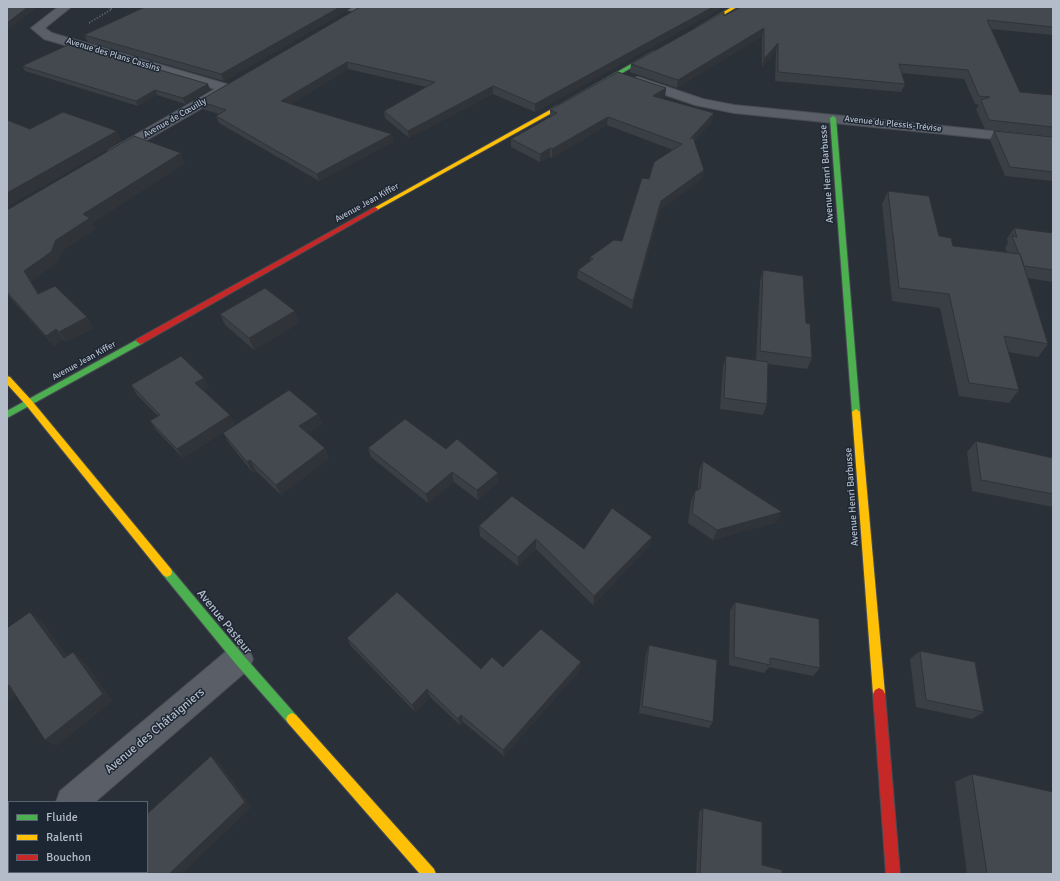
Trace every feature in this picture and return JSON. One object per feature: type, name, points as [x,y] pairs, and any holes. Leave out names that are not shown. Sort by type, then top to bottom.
[{"type":"street","name":"Avenue des Plans Cassins","points":[[65,7],[37,28],[48,36],[225,88]]},
{"type":"street","points":[[687,35],[735,7]]},
{"type":"street","points":[[340,21],[357,8]]},
{"type":"street","name":"Avenue Jean Kiffer","points":[[7,415],[667,46]]},
{"type":"street","name":"Avenue du Plessis-Trévise","points":[[619,74],[700,102],[734,109],[1053,141]]},
{"type":"street","name":"Avenue de Cœuilly","points":[[102,160],[239,80]]},
{"type":"street","name":"Avenue Henri Barbusse","points":[[833,118],[893,874]]},
{"type":"street","name":"Avenue Pasteur","points":[[7,379],[29,403],[239,659],[429,874]]},
{"type":"street","name":"Avenue des Châtaigniers","points":[[72,801],[239,659]]},
{"type":"building","points":[[7,7],[28,7],[7,23]]},
{"type":"building","points":[[145,7],[340,7],[221,74],[84,35]]},
{"type":"building","points":[[360,7],[713,7],[535,104],[493,86],[408,131],[384,111],[435,82],[347,62],[281,101],[392,134],[317,174],[216,116],[226,110],[199,101]]},
{"type":"building","points":[[741,7],[1053,7],[1053,27],[987,20],[1020,92],[1053,95],[1053,127],[989,120],[981,100],[990,97],[979,96],[968,70],[899,64],[905,84],[778,72],[778,43],[764,59],[764,28],[678,80],[631,64],[724,12],[724,16]]},
{"type":"building","points":[[70,44],[208,84],[183,98],[155,90],[136,101],[22,66]]},
{"type":"building","points":[[618,72],[666,88],[653,96],[714,113],[690,139],[693,137],[704,170],[661,201],[633,301],[578,270],[593,259],[590,257],[614,240],[622,241],[642,178],[649,179],[654,162],[682,144],[608,117],[552,149],[550,148],[540,154],[511,139],[557,113],[550,110]]},
{"type":"building","points":[[63,112],[117,131],[7,193],[7,120],[30,129]]},
{"type":"building","points":[[994,131],[1053,137],[1053,172],[1010,167]]},
{"type":"building","points":[[134,136],[181,153],[83,214],[90,218],[56,240],[51,252],[24,271],[38,294],[55,286],[87,317],[59,332],[56,329],[46,336],[7,292],[7,210]]},
{"type":"building","points":[[888,191],[929,196],[939,236],[951,238],[953,246],[1020,254],[1048,344],[1004,336],[1019,390],[969,383],[949,294],[899,288]]},
{"type":"building","points":[[1014,228],[1053,233],[1053,270],[1024,266],[1012,236],[1017,237]]},
{"type":"building","points":[[763,270],[803,276],[806,323],[810,324],[812,358],[760,351]]},
{"type":"building","points":[[265,288],[295,311],[249,338],[220,314]]},
{"type":"building","points":[[181,356],[204,378],[195,383],[230,415],[177,449],[150,421],[160,415],[131,385]]},
{"type":"building","points":[[726,356],[768,362],[767,404],[724,398]]},
{"type":"building","points":[[289,390],[318,414],[299,426],[325,448],[276,485],[250,460],[247,462],[223,433]]},
{"type":"building","points":[[405,419],[446,449],[457,439],[498,473],[477,490],[452,472],[426,494],[368,448]]},
{"type":"building","points":[[976,441],[1053,458],[1053,494],[981,480]]},
{"type":"building","points":[[703,461],[782,512],[717,530],[692,513],[695,491],[700,489]]},
{"type":"building","points":[[512,496],[584,549],[612,508],[652,537],[594,596],[536,539],[518,557],[479,526]]},
{"type":"building","points":[[397,592],[481,669],[492,657],[503,667],[541,629],[581,662],[503,750],[461,715],[458,719],[427,689],[412,705],[347,638]]},
{"type":"building","points":[[735,602],[819,619],[820,668],[770,658],[770,665],[734,657]]},
{"type":"building","points":[[30,612],[64,658],[73,652],[103,694],[45,740],[9,685],[7,686],[7,628]]},
{"type":"building","points":[[649,645],[717,660],[713,722],[642,706]]},
{"type":"building","points":[[920,651],[975,662],[984,712],[926,700]]},
{"type":"building","points":[[211,756],[245,802],[169,874],[110,874],[148,873],[148,813]]},
{"type":"building","points":[[972,774],[1053,792],[1053,874],[987,874]]},
{"type":"building","points":[[703,808],[762,822],[762,865],[782,870],[782,874],[700,874]]},
{"type":"building","points":[[90,873],[91,874],[68,874]]},
{"type":"traffic: fast","points":[[557,108],[656,52]]},
{"type":"traffic: fast","points":[[833,118],[856,412]]},
{"type":"traffic: fast","points":[[7,415],[140,341]]},
{"type":"traffic: fast","points":[[167,572],[239,659],[292,719]]},
{"type":"traffic: slow","points":[[698,28],[735,7]]},
{"type":"traffic: slow","points":[[375,209],[557,108]]},
{"type":"traffic: slow","points":[[7,379],[29,403],[167,572]]},
{"type":"traffic: slow","points":[[856,412],[879,694]]},
{"type":"traffic: slow","points":[[292,719],[429,874]]},
{"type":"traffic: jam","points":[[140,341],[375,209]]},
{"type":"traffic: jam","points":[[879,694],[893,874]]}]
